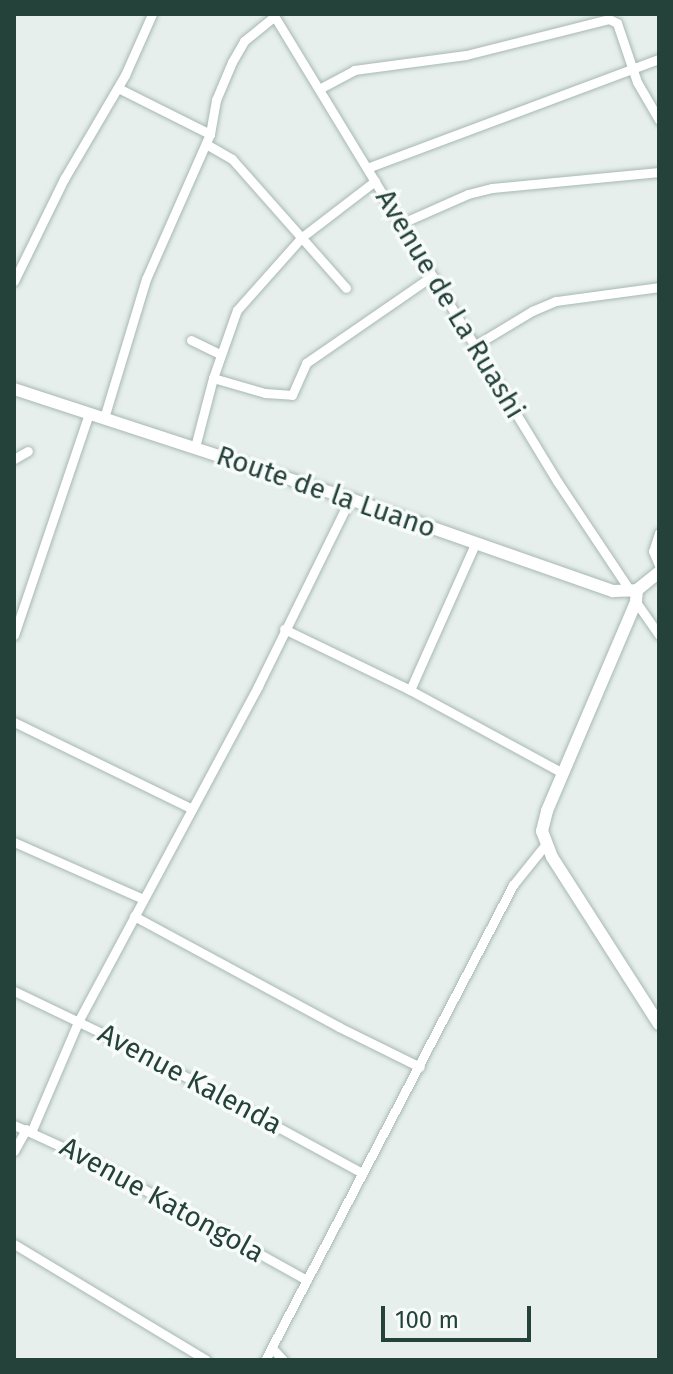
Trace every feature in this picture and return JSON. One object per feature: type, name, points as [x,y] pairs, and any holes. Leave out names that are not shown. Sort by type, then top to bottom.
[{"type":"street","points":[[14,281],[64,179],[118,88],[152,14]]},
{"type":"street","points":[[104,418],[146,279],[210,134],[216,100],[236,51],[274,15]]},
{"type":"street","name":"Avenue de La Ruashi","points":[[274,15],[474,346],[659,635]]},
{"type":"street","points":[[319,89],[354,70],[466,55],[609,19],[617,23],[633,69],[659,120]]},
{"type":"street","points":[[367,168],[659,59]]},
{"type":"street","points":[[118,88],[210,134]]},
{"type":"street","points":[[206,144],[232,159],[346,288]]},
{"type":"street","points":[[400,224],[468,194],[492,188],[659,172]]},
{"type":"street","points":[[195,447],[220,354],[237,310],[302,237],[375,181]]},
{"type":"street","points":[[213,378],[265,393],[292,395],[306,363],[432,276]]},
{"type":"street","points":[[474,346],[532,311],[556,301],[659,287]]},
{"type":"street","points":[[191,340],[220,354]]},
{"type":"street","name":"Route de la Luano","points":[[14,389],[350,499],[613,591],[635,595]]},
{"type":"street","points":[[14,635],[89,413]]},
{"type":"street","points":[[14,459],[28,451]]},
{"type":"street","points":[[14,1151],[29,1130],[79,1020],[192,809],[350,499]]},
{"type":"street","points":[[659,533],[653,551],[659,565]]},
{"type":"street","points":[[410,690],[475,544]]},
{"type":"street","points":[[659,572],[635,595],[544,819],[546,844],[659,1024]]},
{"type":"street","points":[[284,629],[410,690],[563,773]]},
{"type":"street","points":[[14,722],[192,809]]},
{"type":"street","points":[[14,842],[143,899]]},
{"type":"street","points":[[265,1360],[513,885],[546,844]]},
{"type":"street","points":[[134,916],[339,1027],[420,1067]]},
{"type":"street","name":"Avenue Kalenda","points":[[14,991],[79,1020],[362,1173]]},
{"type":"street","name":"Avenue Katongola","points":[[14,1125],[29,1130],[307,1280]]},
{"type":"street","points":[[14,1244],[206,1360]]},
{"type":"street","points":[[272,1348],[283,1360]]}]
